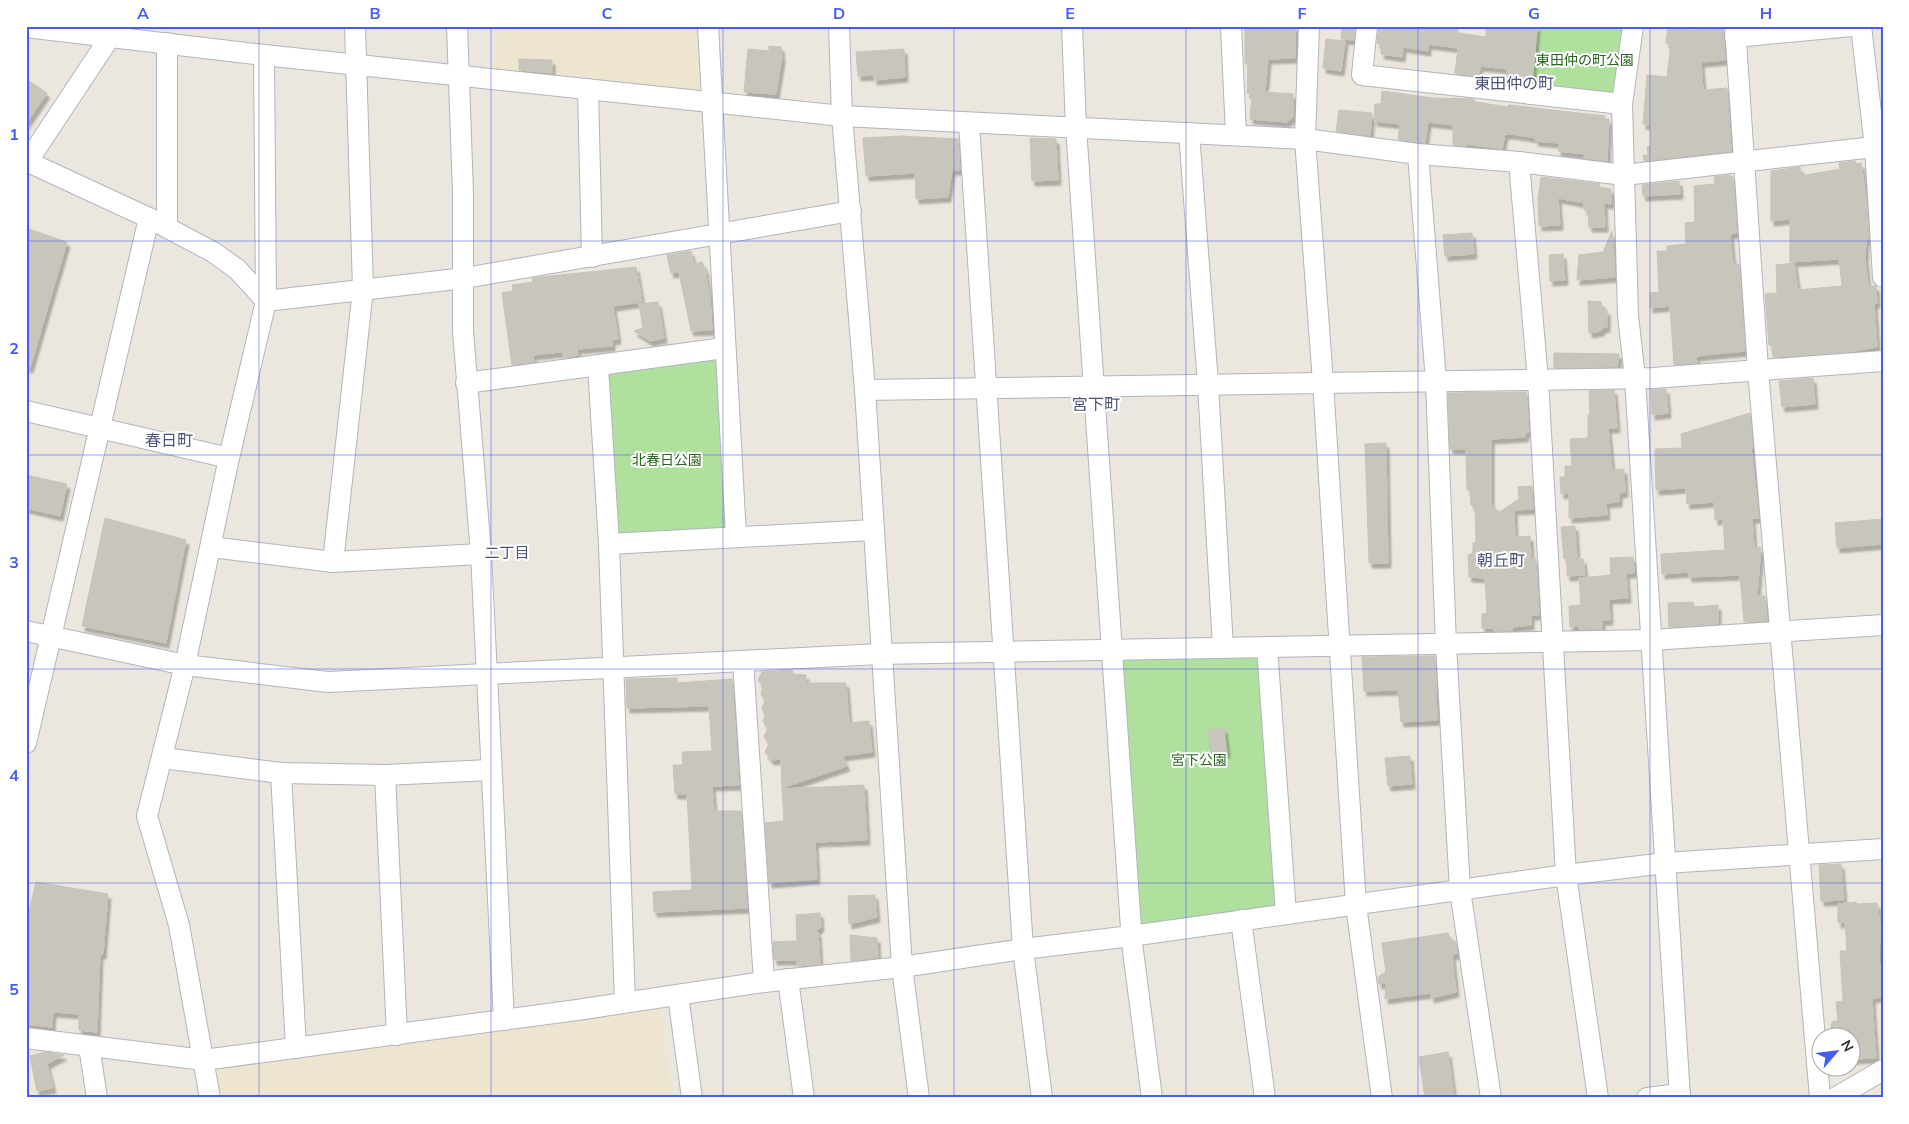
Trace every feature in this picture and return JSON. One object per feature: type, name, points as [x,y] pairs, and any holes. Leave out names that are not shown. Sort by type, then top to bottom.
[{"type":"street","points":[[334,562],[363,289],[355,26]]},
{"type":"street","points":[[457,26],[465,278],[463,331],[481,554],[485,674],[504,1020]]},
{"type":"street","points":[[708,26],[724,348],[736,536]]},
{"type":"street","points":[[839,26],[842,116],[865,390],[880,654],[902,967],[919,1098]]},
{"type":"street","points":[[1072,26],[1076,126],[1131,936],[1152,1098]]},
{"type":"street","points":[[1231,26],[1236,135]]},
{"type":"street","points":[[1309,26],[1305,139],[1323,382],[1356,905],[1382,1098]]},
{"type":"street","points":[[1367,26],[1362,75],[1622,104]]},
{"type":"street","points":[[1633,26],[1622,104],[1628,315],[1636,378],[1680,1096],[1647,1098]]},
{"type":"street","points":[[1820,1098],[1758,370],[1735,32],[1852,26]]},
{"type":"street","points":[[1861,26],[1879,147],[1883,277]]},
{"type":"street","points":[[26,27],[114,31],[167,43],[264,55],[356,63],[842,116],[1076,126],[1305,139],[1418,154],[1519,162],[1624,174],[1879,147]]},
{"type":"street","points":[[114,31],[27,162],[158,222],[213,252],[237,269],[266,301]]},
{"type":"street","points":[[26,743],[101,428],[158,222],[167,43]]},
{"type":"street","points":[[210,1098],[179,925],[147,816],[185,665],[229,458],[266,301],[264,55]]},
{"type":"street","points":[[588,89],[592,257]]},
{"type":"street","points":[[969,122],[1023,948],[1042,1098]]},
{"type":"street","points":[[1189,133],[1208,384],[1223,648]]},
{"type":"street","points":[[1418,154],[1436,381],[1446,645],[1460,890],[1491,1098]]},
{"type":"street","points":[[1519,162],[1538,380],[1551,641],[1566,875],[1598,1098]]},
{"type":"street","points":[[266,301],[465,278],[851,211]]},
{"type":"street","points":[[466,383],[724,348]]},
{"type":"street","points":[[865,390],[1636,378],[1883,361]]},
{"type":"street","points":[[598,366],[609,544],[625,1002]]},
{"type":"street","points":[[26,412],[229,458]]},
{"type":"street","points":[[609,544],[874,530]]},
{"type":"street","points":[[211,547],[334,562],[481,554]]},
{"type":"street","points":[[26,632],[185,665],[328,682],[880,654],[1651,640],[1883,625]]},
{"type":"street","points":[[1268,647],[1286,914]]},
{"type":"street","points":[[743,661],[764,982]]},
{"type":"street","points":[[163,758],[281,773],[385,775],[490,770]]},
{"type":"street","points":[[281,773],[296,1048]]},
{"type":"street","points":[[385,775],[397,1035]]},
{"type":"street","points":[[26,1038],[204,1060],[397,1035],[764,982],[902,967],[1023,948],[1131,936],[1566,875],[1665,863],[1883,849]]},
{"type":"street","points":[[1241,920],[1265,1098]]},
{"type":"street","points":[[788,980],[804,1098]]},
{"type":"street","points":[[678,995],[692,1098]]},
{"type":"street","points":[[88,1046],[97,1098]]},
{"type":"street","points":[[1836,1098],[1883,1070]]},
{"type":"shaded area","points":[[500,26],[698,26],[700,90],[696,93],[493,70]]},
{"type":"shaded area","points":[[661,1009],[672,1098],[214,1098],[208,1066]]},
{"type":"green space","name":"東田仲の町公園","points":[[1539,26],[1624,26],[1614,94],[1532,87]]},
{"type":"green space","name":"北春日公園","points":[[714,358],[719,361],[730,524],[725,531],[616,536],[606,377],[611,370]]},
{"type":"green space","name":"宮下公園","points":[[1259,655],[1280,904],[1273,909],[1144,926],[1138,920],[1121,662],[1126,659]]},
{"type":"building","points":[[1245,26],[1295,26],[1295,58],[1268,59],[1265,92],[1293,94],[1293,117],[1287,122],[1250,119],[1252,94],[1247,93],[1248,64],[1245,64]]},
{"type":"building","points":[[1342,26],[1355,26],[1354,40],[1341,39]]},
{"type":"building","points":[[1379,26],[1440,26],[1458,29],[1458,33],[1486,37],[1486,26],[1537,26],[1532,82],[1506,79],[1507,69],[1480,66],[1479,76],[1455,73],[1458,48],[1428,44],[1428,51],[1403,47],[1402,57],[1381,54],[1382,44],[1377,43]]},
{"type":"building","points":[[1668,26],[1692,30],[1721,27],[1723,29],[1725,60],[1701,62],[1703,90],[1727,88],[1731,151],[1644,161],[1643,155],[1648,155],[1647,147],[1651,146],[1650,125],[1643,124],[1647,75],[1667,77],[1671,44],[1666,43]]},
{"type":"building","points":[[1326,39],[1345,41],[1341,71],[1323,68]]},
{"type":"building","points":[[769,46],[781,47],[782,58],[776,94],[744,92],[748,49],[769,51]]},
{"type":"building","points":[[904,49],[905,77],[874,80],[874,75],[858,76],[856,52]]},
{"type":"building","points":[[519,59],[552,60],[552,73],[519,70]]},
{"type":"building","points":[[26,79],[47,93],[26,124]]},
{"type":"building","points":[[1382,91],[1432,98],[1474,99],[1476,102],[1507,107],[1509,105],[1605,116],[1604,119],[1609,119],[1607,161],[1584,158],[1585,154],[1558,151],[1559,143],[1535,141],[1536,138],[1511,134],[1505,134],[1502,149],[1466,144],[1466,146],[1453,145],[1453,125],[1428,122],[1425,143],[1398,139],[1400,124],[1374,121],[1375,104],[1381,104]]},
{"type":"building","points":[[1339,110],[1372,113],[1370,136],[1336,131]]},
{"type":"building","points":[[901,136],[958,139],[960,170],[952,170],[948,197],[916,199],[915,173],[866,176],[863,138]]},
{"type":"building","points":[[1030,138],[1056,139],[1058,180],[1032,181]]},
{"type":"building","points":[[1855,161],[1856,164],[1861,163],[1866,197],[1869,240],[1866,240],[1865,257],[1868,286],[1876,286],[1877,303],[1874,303],[1877,347],[1848,352],[1773,357],[1772,345],[1769,345],[1765,294],[1777,293],[1776,265],[1794,263],[1798,290],[1842,286],[1839,259],[1790,262],[1790,219],[1771,221],[1771,171],[1800,167],[1801,176],[1840,169],[1839,163]]},
{"type":"building","points":[[1730,175],[1733,177],[1737,233],[1730,234],[1733,264],[1739,264],[1745,351],[1696,356],[1697,363],[1674,365],[1670,306],[1650,308],[1650,293],[1659,292],[1657,251],[1667,251],[1667,246],[1686,244],[1685,223],[1695,222],[1694,186],[1715,184],[1714,177]]},
{"type":"building","points":[[1541,177],[1600,184],[1599,187],[1611,189],[1611,204],[1604,203],[1605,227],[1589,227],[1588,210],[1584,210],[1584,203],[1558,198],[1560,225],[1539,226],[1538,198]]},
{"type":"building","points":[[1679,181],[1680,194],[1643,196],[1642,185]]},
{"type":"building","points":[[26,228],[67,242],[30,368],[26,367]]},
{"type":"building","points":[[1612,231],[1615,277],[1577,280],[1579,255],[1603,252]]},
{"type":"building","points":[[1472,233],[1474,254],[1445,256],[1443,235]]},
{"type":"building","points":[[691,251],[694,264],[702,262],[705,269],[710,297],[712,330],[691,331],[679,272],[671,273],[667,255]]},
{"type":"building","points":[[1563,254],[1565,280],[1550,281],[1549,255]]},
{"type":"building","points":[[636,267],[642,302],[613,306],[618,339],[612,340],[612,346],[577,349],[578,355],[564,358],[563,353],[560,352],[533,355],[534,362],[512,365],[502,293],[513,291],[512,285],[533,282],[532,278]]},
{"type":"building","points":[[1588,301],[1601,302],[1602,310],[1607,310],[1607,327],[1602,328],[1601,331],[1589,333]]},
{"type":"building","points":[[658,302],[664,338],[650,341],[634,331],[643,328],[639,304]]},
{"type":"building","points":[[1554,353],[1619,354],[1617,367],[1554,368]]},
{"type":"building","points":[[1813,378],[1815,404],[1782,407],[1779,381]]},
{"type":"building","points":[[1666,389],[1668,413],[1652,415],[1651,390]]},
{"type":"building","points":[[1614,390],[1617,428],[1608,428],[1612,470],[1624,469],[1625,492],[1619,493],[1619,502],[1606,503],[1607,515],[1569,518],[1569,493],[1561,494],[1560,477],[1565,477],[1565,466],[1572,466],[1570,439],[1588,438],[1589,391]]},
{"type":"building","points":[[1526,392],[1529,432],[1526,432],[1525,437],[1491,439],[1491,506],[1495,506],[1495,515],[1519,499],[1518,487],[1532,486],[1533,509],[1514,510],[1515,537],[1530,536],[1531,559],[1536,559],[1539,615],[1531,615],[1531,625],[1512,627],[1512,631],[1494,631],[1494,628],[1482,628],[1482,614],[1487,613],[1485,578],[1469,577],[1468,555],[1473,553],[1473,543],[1476,543],[1475,505],[1471,505],[1470,490],[1467,490],[1466,449],[1450,449],[1448,393]]},
{"type":"building","points":[[1750,413],[1753,448],[1751,448],[1759,518],[1752,518],[1754,548],[1761,547],[1757,596],[1765,596],[1767,621],[1744,622],[1740,575],[1689,577],[1688,572],[1662,574],[1661,554],[1725,550],[1723,519],[1715,520],[1714,502],[1687,504],[1686,488],[1656,490],[1655,449],[1682,448],[1681,434]]},
{"type":"building","points":[[1386,443],[1388,563],[1369,563],[1365,444]]},
{"type":"building","points":[[26,475],[67,484],[60,516],[26,508]]},
{"type":"building","points":[[105,518],[186,540],[166,643],[82,626]]},
{"type":"building","points":[[1883,519],[1883,544],[1837,548],[1835,523]]},
{"type":"building","points":[[1575,526],[1577,558],[1564,559],[1561,527]]},
{"type":"building","points":[[1633,557],[1634,573],[1626,573],[1628,598],[1609,599],[1610,620],[1602,620],[1602,629],[1579,629],[1579,626],[1570,627],[1569,606],[1581,605],[1579,578],[1611,575],[1610,558]]},
{"type":"building","points":[[1583,559],[1585,575],[1567,576],[1567,560]]},
{"type":"building","points":[[1693,602],[1694,607],[1718,605],[1718,624],[1669,627],[1668,603]]},
{"type":"building","points":[[1435,656],[1437,720],[1401,722],[1398,690],[1364,691],[1362,657]]},
{"type":"building","points":[[792,670],[793,674],[806,675],[806,683],[846,683],[849,723],[869,721],[872,752],[842,756],[847,766],[782,788],[781,759],[771,760],[765,752],[769,744],[764,736],[768,729],[763,721],[765,715],[762,708],[765,701],[761,694],[763,686],[758,680],[762,672]]},
{"type":"building","points":[[677,678],[677,683],[732,679],[739,785],[712,786],[714,811],[741,811],[747,908],[654,912],[653,892],[692,890],[687,794],[675,794],[673,765],[683,765],[682,752],[712,751],[709,706],[627,708],[626,679]]},
{"type":"building","points":[[1224,728],[1227,753],[1211,753],[1208,730]]},
{"type":"building","points":[[1410,756],[1412,784],[1388,786],[1385,758]]},
{"type":"building","points":[[864,785],[867,840],[815,842],[817,879],[769,883],[765,823],[784,821],[782,789]]},
{"type":"building","points":[[1841,864],[1844,900],[1821,901],[1819,865]]},
{"type":"building","points":[[36,882],[108,894],[103,954],[100,954],[97,1032],[79,1030],[79,1014],[53,1012],[52,1027],[26,1024],[26,924]]},
{"type":"building","points":[[875,895],[877,917],[849,924],[848,896]]},
{"type":"building","points":[[1856,902],[1857,904],[1877,903],[1880,925],[1879,965],[1883,965],[1883,997],[1872,998],[1876,1058],[1862,1059],[1862,1026],[1831,1026],[1833,1021],[1838,1021],[1836,1002],[1843,1001],[1840,951],[1847,951],[1845,922],[1838,923],[1838,904]]},
{"type":"building","points":[[820,913],[821,927],[814,932],[818,932],[820,964],[797,966],[797,960],[774,960],[773,942],[797,941],[796,915]]},
{"type":"building","points":[[1448,933],[1451,941],[1456,941],[1457,954],[1452,955],[1456,992],[1431,998],[1431,993],[1385,999],[1386,983],[1379,984],[1378,977],[1386,972],[1382,943]]},
{"type":"building","points":[[850,935],[877,938],[878,958],[851,961]]},
{"type":"building","points":[[46,1052],[64,1055],[47,1064],[53,1088],[37,1091],[30,1056]]},
{"type":"building","points":[[1448,1052],[1454,1098],[1425,1098],[1419,1057]]},
{"type":"district","name":"東田仲の町","points":[[1514,83]]},
{"type":"district","name":"宮下町","points":[[1096,404]]},
{"type":"district","name":"春日町","points":[[169,440]]},
{"type":"district","name":"二丁目","points":[[507,552]]},
{"type":"district","name":"朝丘町","points":[[1501,560]]}]
